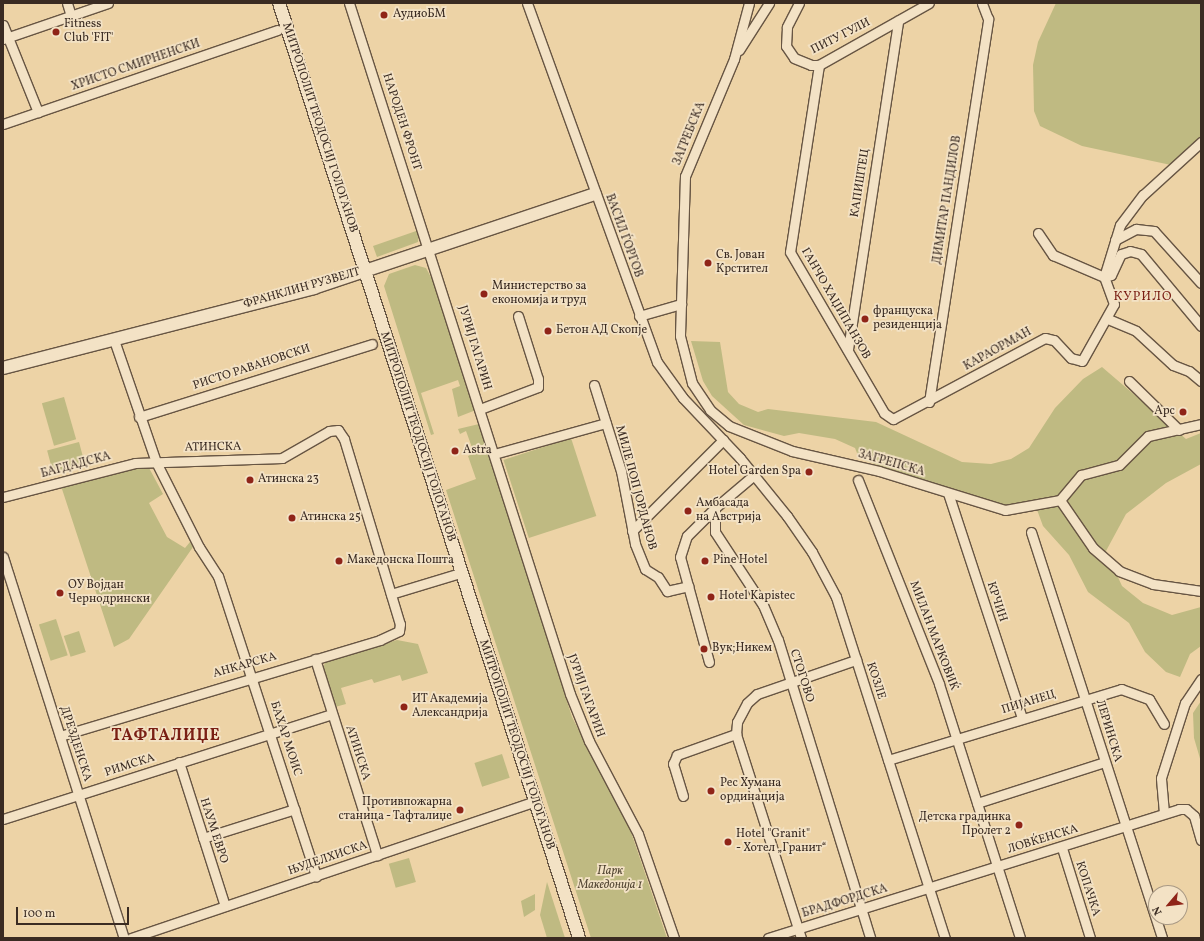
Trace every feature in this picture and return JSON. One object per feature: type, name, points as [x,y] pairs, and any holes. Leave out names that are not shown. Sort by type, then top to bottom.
[{"type":"street","points":[[67,3],[71,16]]},
{"type":"street","points":[[6,37],[108,3]]},
{"type":"street","name":"МИТРОПОЛИТ ТЕОДОСИЈ ГОЛОГАНОВ","points":[[279,3],[533,802],[579,938]]},
{"type":"street","name":"НАРОДЕН ФРОНТ","points":[[349,3],[430,249]]},
{"type":"street","name":"ВАСИЛ ЃОРГОВ","points":[[527,3],[657,362],[670,382],[737,455]]},
{"type":"street","name":"ЗАГРЕБСКА","points":[[681,304],[686,176],[734,59],[749,3]]},
{"type":"street","points":[[734,59],[769,3]]},
{"type":"street","name":"ПИТУ ГУЛИ","points":[[799,3],[787,28],[786,46],[794,58],[811,65],[819,65],[929,3]]},
{"type":"street","name":"ДИМИТАР ПАНДИЛОВ","points":[[929,402],[988,19],[982,3]]},
{"type":"street","name":"КАПИШТЕЦ","points":[[848,349],[898,21]]},
{"type":"street","points":[[3,25],[6,37],[38,112]]},
{"type":"street","name":"ХРИСТО СМИРНЕНСКИ","points":[[3,124],[277,30]]},
{"type":"street","name":"ГАНЧО ХАЏИПАНЗОВ","points":[[819,65],[790,252],[848,349],[884,414],[900,418]]},
{"type":"street","points":[[1104,277],[1120,225],[1143,195],[1201,142]]},
{"type":"street","name":"ФРАНКЛИН РУЗВЕЛТ","points":[[3,368],[114,340],[365,271],[595,194]]},
{"type":"street","points":[[1115,240],[1136,229],[1154,231],[1201,283]]},
{"type":"street","points":[[1038,234],[1053,255],[1104,277],[1111,275],[1121,254],[1130,251],[1141,254],[1201,326]]},
{"type":"street","name":"ЈУРИЈ ГАГАРИН","points":[[430,249],[570,694],[589,741],[638,834],[674,938]]},
{"type":"street","name":"КАРАОРМАН","points":[[900,418],[1045,338],[1054,340],[1071,358],[1082,362],[1108,319],[1114,304],[1104,277]]},
{"type":"street","points":[[640,316],[681,304]]},
{"type":"street","name":"ЗАГРЕПСКА","points":[[681,304],[680,336],[690,376],[699,397],[729,426],[792,451],[879,471],[1005,510],[1060,500]]},
{"type":"street","points":[[480,409],[538,387],[538,379],[518,316]]},
{"type":"street","points":[[1108,319],[1136,331],[1173,365],[1189,370],[1201,381]]},
{"type":"street","name":"БАХАР МОИС","points":[[114,340],[139,417],[156,462],[199,547],[218,576],[271,733],[316,876]]},
{"type":"street","name":"РИСТО РАВАНОВСКИ","points":[[139,417],[372,344]]},
{"type":"street","points":[[1129,381],[1179,430]]},
{"type":"street","name":"МИЛЕ ПОП ЈОРДАНОВ","points":[[594,385],[621,472],[632,531],[645,569],[658,577],[667,591],[688,586]]},
{"type":"street","points":[[494,454],[606,423]]},
{"type":"street","points":[[1201,424],[1148,436],[1120,465],[1077,478],[1070,491],[1060,500],[1093,548],[1119,571],[1160,586],[1201,591]]},
{"type":"street","name":"АНКАРСКА","points":[[60,736],[399,632],[400,626],[391,594],[340,432],[330,430],[283,458],[270,459]]},
{"type":"street","points":[[632,531],[723,440]]},
{"type":"street","name":"КОЗЛЕ","points":[[737,455],[800,533],[823,570],[856,660],[945,938]]},
{"type":"street","name":"АТИНСКА","points":[[156,462],[270,459]]},
{"type":"street","name":"БАГДАДСКА","points":[[3,497],[135,463],[156,462]]},
{"type":"street","points":[[709,662],[680,557],[683,544],[715,508],[754,475]]},
{"type":"street","name":"МИЛАН МАРКОВИЌ","points":[[858,480],[926,647],[957,739],[1020,938]]},
{"type":"street","name":"КРЧИН","points":[[948,493],[1022,718]]},
{"type":"street","name":"СТОГОВО","points":[[715,508],[715,532],[763,605],[791,681],[870,938]]},
{"type":"street","name":"ЛЕРИНСКА","points":[[1031,532],[1086,698],[1105,762],[1162,938]]},
{"type":"street","name":"ДРЕЗДЕНСКА","points":[[3,557],[124,938]]},
{"type":"street","points":[[391,594],[460,573]]},
{"type":"street","name":"АТИНСКА","points":[[315,659],[377,855]]},
{"type":"street","points":[[802,938],[736,734],[740,716],[751,698],[791,681],[856,660]]},
{"type":"street","points":[[1164,813],[1161,778],[1185,703],[1201,678]]},
{"type":"street","name":"ПИЈАНЕЦ","points":[[888,760],[1086,698],[1130,689],[1156,705],[1164,724]]},
{"type":"street","name":"РИМСКА","points":[[3,819],[332,714]]},
{"type":"street","points":[[683,796],[673,764],[677,755],[736,734]]},
{"type":"street","name":"НАУМ ЕВРО","points":[[179,762],[225,906]]},
{"type":"street","points":[[977,803],[1105,762]]},
{"type":"street","name":"ЊУДЕЛХИСКА","points":[[131,938],[533,802]]},
{"type":"street","points":[[203,838],[295,809]]},
{"type":"street","name":"ЛОВЌЕНСКА","points":[[929,889],[998,866],[1062,848],[1179,809],[1190,812],[1201,840]]},
{"type":"street","name":"КОПАЧКА","points":[[1062,848],[1090,938]]},
{"type":"street","name":"БРАДФОРДСКА","points":[[768,938],[862,911],[929,889]]},
{"type":"green space","points":[[1056,3],[1201,3],[1201,137],[1171,165],[1082,146],[1040,126],[1034,111],[1033,65],[1038,42]]},
{"type":"green space","points":[[419,230],[418,242],[377,257],[373,246]]},
{"type":"green space","points":[[415,265],[426,268],[433,281],[476,410],[458,417],[452,389],[460,386],[458,380],[421,393],[434,434],[431,435],[384,286],[389,274]]},
{"type":"green space","points":[[691,341],[720,342],[728,392],[739,404],[758,412],[768,409],[876,422],[962,462],[991,464],[1011,459],[1029,448],[1055,408],[1083,379],[1102,367],[1186,439],[1201,433],[1201,464],[1166,483],[1126,514],[1106,551],[1122,586],[1143,603],[1172,615],[1201,607],[1201,646],[1190,654],[1180,677],[1166,672],[1145,652],[1129,623],[1088,592],[1069,555],[1043,526],[1036,507],[1002,505],[952,493],[859,458],[855,448],[835,439],[799,433],[784,436],[744,425],[712,396],[703,381]]},
{"type":"green space","points":[[64,397],[76,439],[54,446],[42,403]]},
{"type":"green space","name":"Парк Македонија 1","points":[[479,424],[572,717],[631,832],[667,938],[591,938],[446,490],[476,479],[468,456],[474,453],[466,431],[460,434],[458,429]]},
{"type":"green space","points":[[571,438],[596,516],[529,538],[503,460]]},
{"type":"green space","points":[[79,442],[85,464],[53,473],[47,451]]},
{"type":"green space","points":[[148,466],[163,494],[149,503],[167,537],[185,548],[190,542],[193,547],[129,639],[114,647],[61,486]]},
{"type":"green space","points":[[56,619],[68,655],[51,661],[39,625]]},
{"type":"green space","points":[[79,631],[86,652],[71,657],[64,636]]},
{"type":"green space","points":[[397,640],[418,644],[428,673],[402,681],[400,675],[374,683],[372,679],[341,688],[346,704],[335,707],[323,670],[325,662]]},
{"type":"green space","points":[[1201,701],[1201,762],[1194,738],[1193,713]]},
{"type":"green space","points":[[502,754],[510,778],[482,787],[474,763]]},
{"type":"green space","points":[[409,858],[416,882],[396,888],[389,864]]},
{"type":"green space","points":[[547,882],[565,938],[547,938],[540,915]]},
{"type":"green space","points":[[535,894],[535,910],[524,917],[521,901]]},
{"type":"place","name":"АудиоБМ","points":[[384,15]]},
{"type":"place","name":"Fitness Club 'FIT'","points":[[56,32]]},
{"type":"place","name":"Св. Јован Крстител","points":[[708,263]]},
{"type":"place","name":"Министерство за економија и труд","points":[[484,294]]},
{"type":"place","name":"француска резиденција","points":[[865,319]]},
{"type":"place","name":"Бетон АД Скопје","points":[[548,331]]},
{"type":"place","name":"Арс","points":[[1183,412]]},
{"type":"place","name":"Astra","points":[[455,451]]},
{"type":"place","name":"Hotel Garden Spa","points":[[809,472]]},
{"type":"place","name":"Атинска 23","points":[[250,480]]},
{"type":"place","name":"Амбасада на Австрија","points":[[688,511]]},
{"type":"place","name":"Атинска 25","points":[[292,518]]},
{"type":"place","name":"Македонска Пошта","points":[[339,561]]},
{"type":"place","name":"Pine Hotel","points":[[705,561]]},
{"type":"place","name":"ОУ Војдан Чернодрински","points":[[60,593]]},
{"type":"place","name":"Hotel Kapistec","points":[[711,597]]},
{"type":"place","name":"Вук;Никем","points":[[704,649]]},
{"type":"place","name":"ИТ Академија Александрија","points":[[404,707]]},
{"type":"place","name":"Рес Хумана ординација","points":[[711,791]]},
{"type":"place","name":"Противпожарна станица - Тафталиџе","points":[[460,810]]},
{"type":"place","name":"Детска градинка Пролет 2","points":[[1019,825]]},
{"type":"place","name":"Hotel \"Granit\" - Хотел „Гранит“","points":[[728,842]]},
{"type":"district","name":"КУРИЛО","points":[[1143,297]]},
{"type":"district","name":"ТАФТАЛИЏЕ","points":[[166,736]]}]
